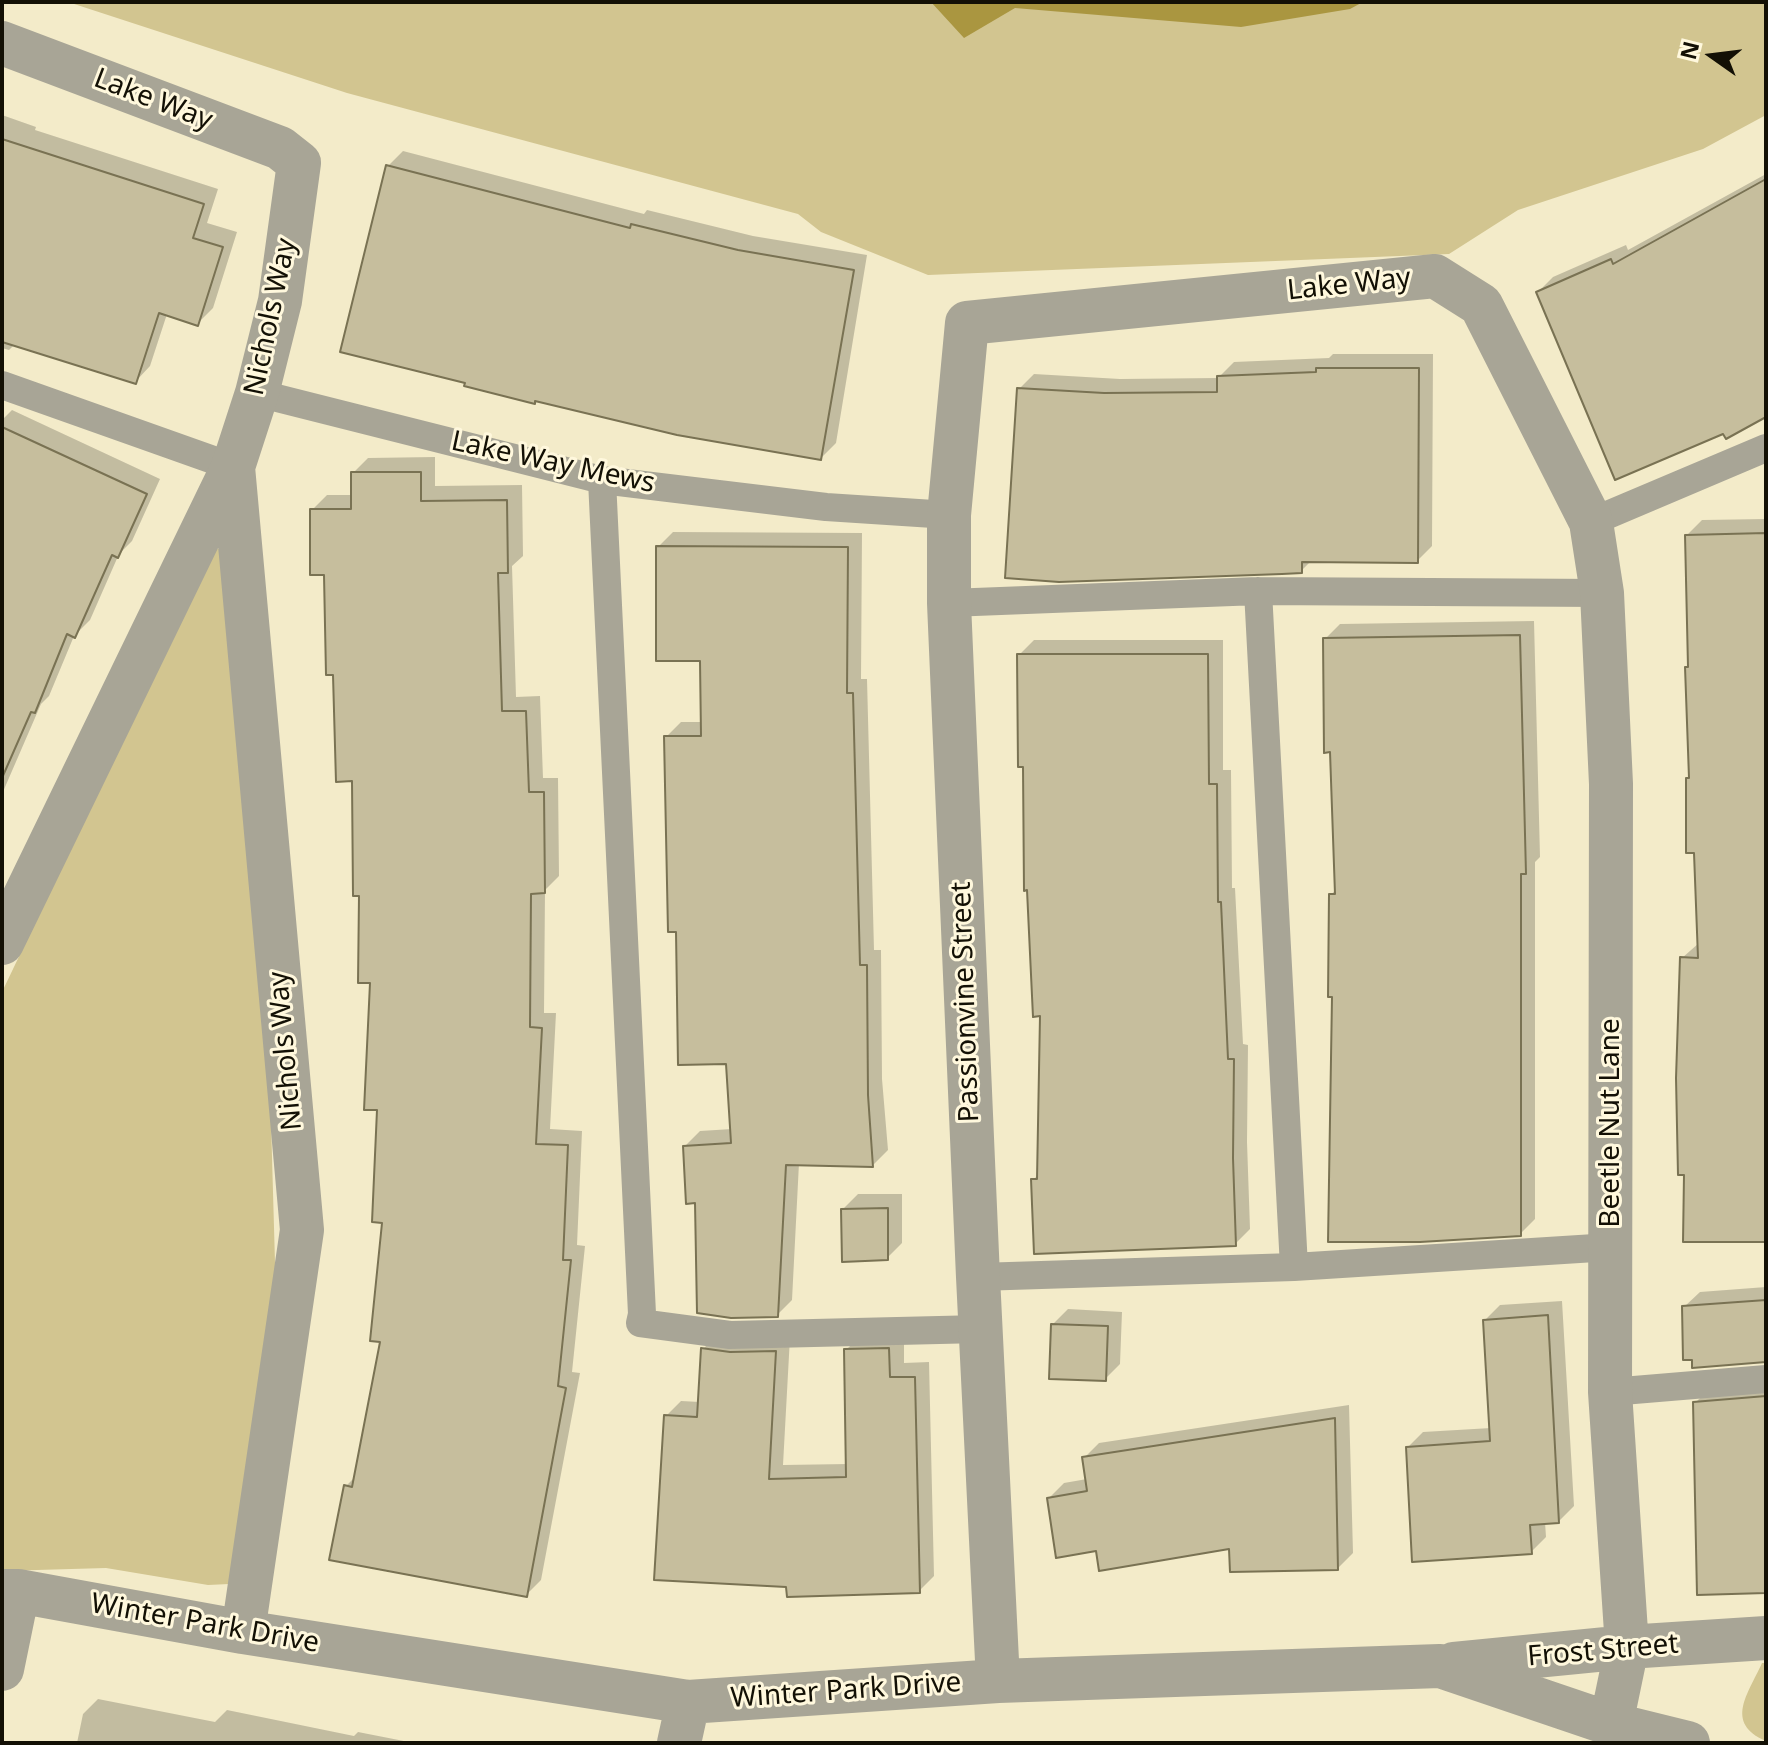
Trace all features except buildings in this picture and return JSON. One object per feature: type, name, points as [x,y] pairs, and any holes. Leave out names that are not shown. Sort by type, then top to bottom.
[{"type":"street","name":"Lake Way","points":[[2,43],[280,148],[299,163]]},
{"type":"street","name":"Nichols Way","points":[[2,943],[233,467],[257,393],[280,301],[299,163]]},
{"type":"street","name":"Lake Way","points":[[967,323],[1435,276],[1481,305],[1591,522]]},
{"type":"street","name":"Passionvine Street","points":[[967,323],[949,515],[949,603],[998,1681]]},
{"type":"street","name":"Nichols Way","points":[[233,467],[302,1230],[243,1632]]},
{"type":"street","name":"Beetle Nut Lane","points":[[1591,522],[1602,593],[1611,784],[1610,1392],[1627,1647],[1611,1724]]},
{"type":"street","name":"Winter Park Drive","points":[[10,1591],[243,1632],[684,1722],[998,1681],[1440,1666],[1611,1724],[1688,1743]]},
{"type":"street","points":[[2,1669],[10,1591]]},
{"type":"street","name":"Frost Street","points":[[1440,1666],[1627,1647],[1766,1638]]},
{"type":"lane","points":[[2,385],[233,467]]},
{"type":"lane","name":"Lake Way Mews","points":[[257,393],[602,480],[826,507],[949,515]]},
{"type":"lane","points":[[1591,522],[1766,448]]},
{"type":"lane","points":[[602,480],[642,1314],[640,1323],[730,1335],[981,1329]]},
{"type":"lane","points":[[949,603],[1258,591],[1602,593]]},
{"type":"lane","points":[[1258,591],[1294,1267]]},
{"type":"lane","points":[[978,1277],[1294,1267],[1611,1247]]},
{"type":"lane","points":[[1610,1392],[1766,1379]]},
{"type":"shaded area","points":[[68,2],[1766,2],[1766,115],[1703,149],[1518,210],[1449,254],[928,275],[821,232],[798,214],[347,93]]},
{"type":"shaded area","points":[[931,2],[1363,2],[1350,9],[1241,27],[1015,8],[964,38]]},
{"type":"shaded area","points":[[228,548],[270,1086],[276,1298],[229,1584],[208,1585],[106,1568],[2,1571],[2,992],[214,549]]},
{"type":"shaded area","points":[[1762,1663],[1766,1663],[1766,1741],[1753,1734],[1743,1717],[1746,1697]]}]
